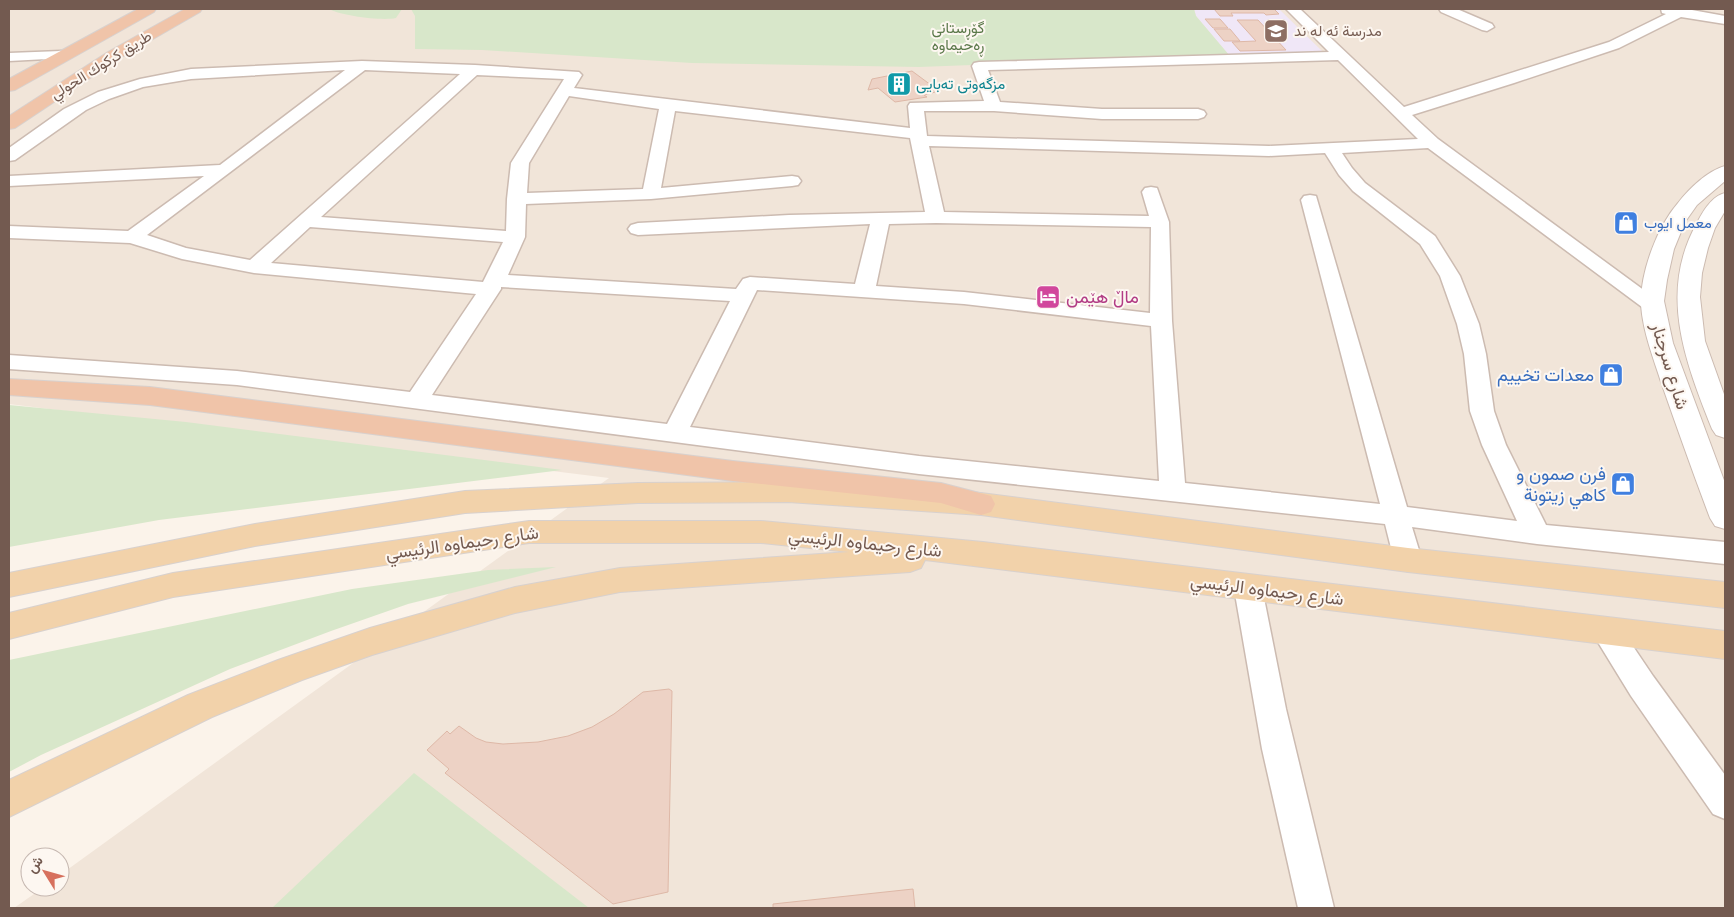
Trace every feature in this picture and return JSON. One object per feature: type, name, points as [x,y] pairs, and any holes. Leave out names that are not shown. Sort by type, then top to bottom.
[{"type":"highway","name":"طريق كركوك الحولي","points":[[9,86],[61,55],[149,9]]},
{"type":"highway","name":"طريق كركوك الحولي","points":[[9,124],[114,55],[194,9]]},
{"type":"highway","points":[[132,18],[172,21]]},
{"type":"highway","points":[[9,387],[150,396],[714,469],[941,493],[981,504]]},
{"type":"main road","name":"شارع رحيماوه الرئيسي","points":[[9,585],[255,535],[465,502],[638,493],[788,492],[981,504],[1408,560],[1725,594]]},
{"type":"main road","name":"شارع رحيماوه الرئيسي","points":[[9,626],[173,585],[529,532],[761,532],[984,554],[1248,588],[1725,645]]},
{"type":"main road","points":[[9,799],[97,754],[200,706],[290,670],[370,642],[516,600],[620,580],[984,554]]},
{"type":"street","points":[[1293,9],[1432,143],[1653,306]]},
{"type":"street","points":[[1446,9],[1487,27]]},
{"type":"street","points":[[1658,9],[1682,10],[1725,20]]},
{"type":"street","points":[[1400,113],[1509,80],[1614,45],[1682,10]]},
{"type":"street","points":[[9,57],[61,55]]},
{"type":"street","points":[[994,106],[979,66],[1340,56]]},
{"type":"street","points":[[132,236],[224,170],[362,65]]},
{"type":"street","points":[[9,156],[76,110],[108,93],[166,78],[191,74],[362,65],[574,75],[520,163],[516,199],[515,237],[493,285],[417,400]]},
{"type":"street","points":[[254,267],[475,69]]},
{"type":"street","points":[[564,91],[918,137],[1269,151],[1432,143]]},
{"type":"street","points":[[651,194],[668,105]]},
{"type":"street","points":[[36,106],[76,110]]},
{"type":"street","points":[[936,217],[918,137],[916,106],[994,106],[1102,114],[1198,114]]},
{"type":"street","points":[[1102,114],[1118,146]]},
{"type":"street","points":[[1330,147],[1345,171],[1359,187],[1428,240],[1450,276],[1468,324],[1482,411],[1494,444],[1537,534]]},
{"type":"street","points":[[9,181],[224,170]]},
{"type":"street","name":"شارع سرجنار","points":[[1725,172],[1693,196],[1675,219],[1666,238],[1659,262],[1653,306],[1665,357],[1683,410],[1725,518]]},
{"type":"street","points":[[516,199],[651,194],[792,181]]},
{"type":"street","points":[[1151,192],[1160,222],[1161,321],[1173,491]]},
{"type":"street","points":[[1310,200],[1408,560]]},
{"type":"street","name":"شارع سرجنار","points":[[1724,201],[1712,214],[1700,238],[1688,293],[1688,312],[1691,330],[1720,404],[1725,429]]},
{"type":"street","points":[[638,229],[789,221],[881,220],[936,217],[1160,222]]},
{"type":"street","points":[[864,291],[881,220]]},
{"type":"street","points":[[306,221],[515,237]]},
{"type":"street","points":[[9,232],[132,236],[182,253],[254,267],[493,285],[742,296]]},
{"type":"street","points":[[675,433],[750,283],[964,298],[1161,321]]},
{"type":"street","points":[[9,362],[237,378],[919,465],[1395,515],[1537,534],[1725,553]]},
{"type":"street","points":[[1248,588],[1256,643],[1284,781],[1316,908]]},
{"type":"street","points":[[1606,630],[1642,686],[1725,803]]},
{"type":"shaded area","points":[[9,9],[1725,9],[1725,908],[14,908],[30,897],[70,897],[70,868],[609,478],[9,404]]},
{"type":"shaded area","points":[[1194,9],[1279,9],[1322,51],[1229,55],[1196,16]]},
{"type":"green space","points":[[329,9],[402,9],[396,18],[381,19],[352,16]]},
{"type":"green space","name":"گۆڕستانی ڕەحیماوە","points":[[411,9],[1194,9],[1196,16],[1229,55],[919,67],[692,63],[482,50],[415,49],[415,16]]},
{"type":"green space","points":[[9,405],[186,422],[562,470],[159,520],[9,547]]},
{"type":"green space","points":[[556,567],[408,604],[331,631],[230,669],[41,755],[9,772],[9,660],[352,589],[488,570]]},
{"type":"green space","points":[[414,773],[589,908],[272,908]]},
{"type":"building","points":[[1214,9],[1274,9],[1279,14],[1231,13],[1233,16],[1220,16]]},
{"type":"building","points":[[1205,19],[1220,19],[1228,28],[1213,28]]},
{"type":"building","points":[[1237,20],[1258,20],[1286,50],[1240,51],[1232,42],[1256,41]]},
{"type":"building","points":[[1214,29],[1230,29],[1240,41],[1224,41]]},
{"type":"building","name":"مزگەوتی تەبایی","points":[[912,71],[939,91],[924,95],[927,97],[895,102],[878,88],[868,90],[872,79]]},
{"type":"building","points":[[669,689],[672,691],[668,892],[613,904],[445,773],[449,769],[427,750],[447,731],[450,734],[459,726],[476,738],[486,742],[503,744],[538,742],[568,736],[592,727],[614,714],[643,692]]},
{"type":"building","points":[[913,889],[915,908],[773,908],[773,904]]},
{"type":"place","name":"مدرسة ئه له ند","points":[[1276,31]]},
{"type":"place","name":"مزگەوتی تەبایی","points":[[899,84]]},
{"type":"place","name":"معمل ايوب","points":[[1626,223]]},
{"type":"place","name":"ماڵ هێمن","points":[[1048,297]]},
{"type":"place","name":"معدات تخييم","points":[[1611,375]]},
{"type":"place","name":"فرن صمون و كاهي زيتونة","points":[[1623,484]]}]
